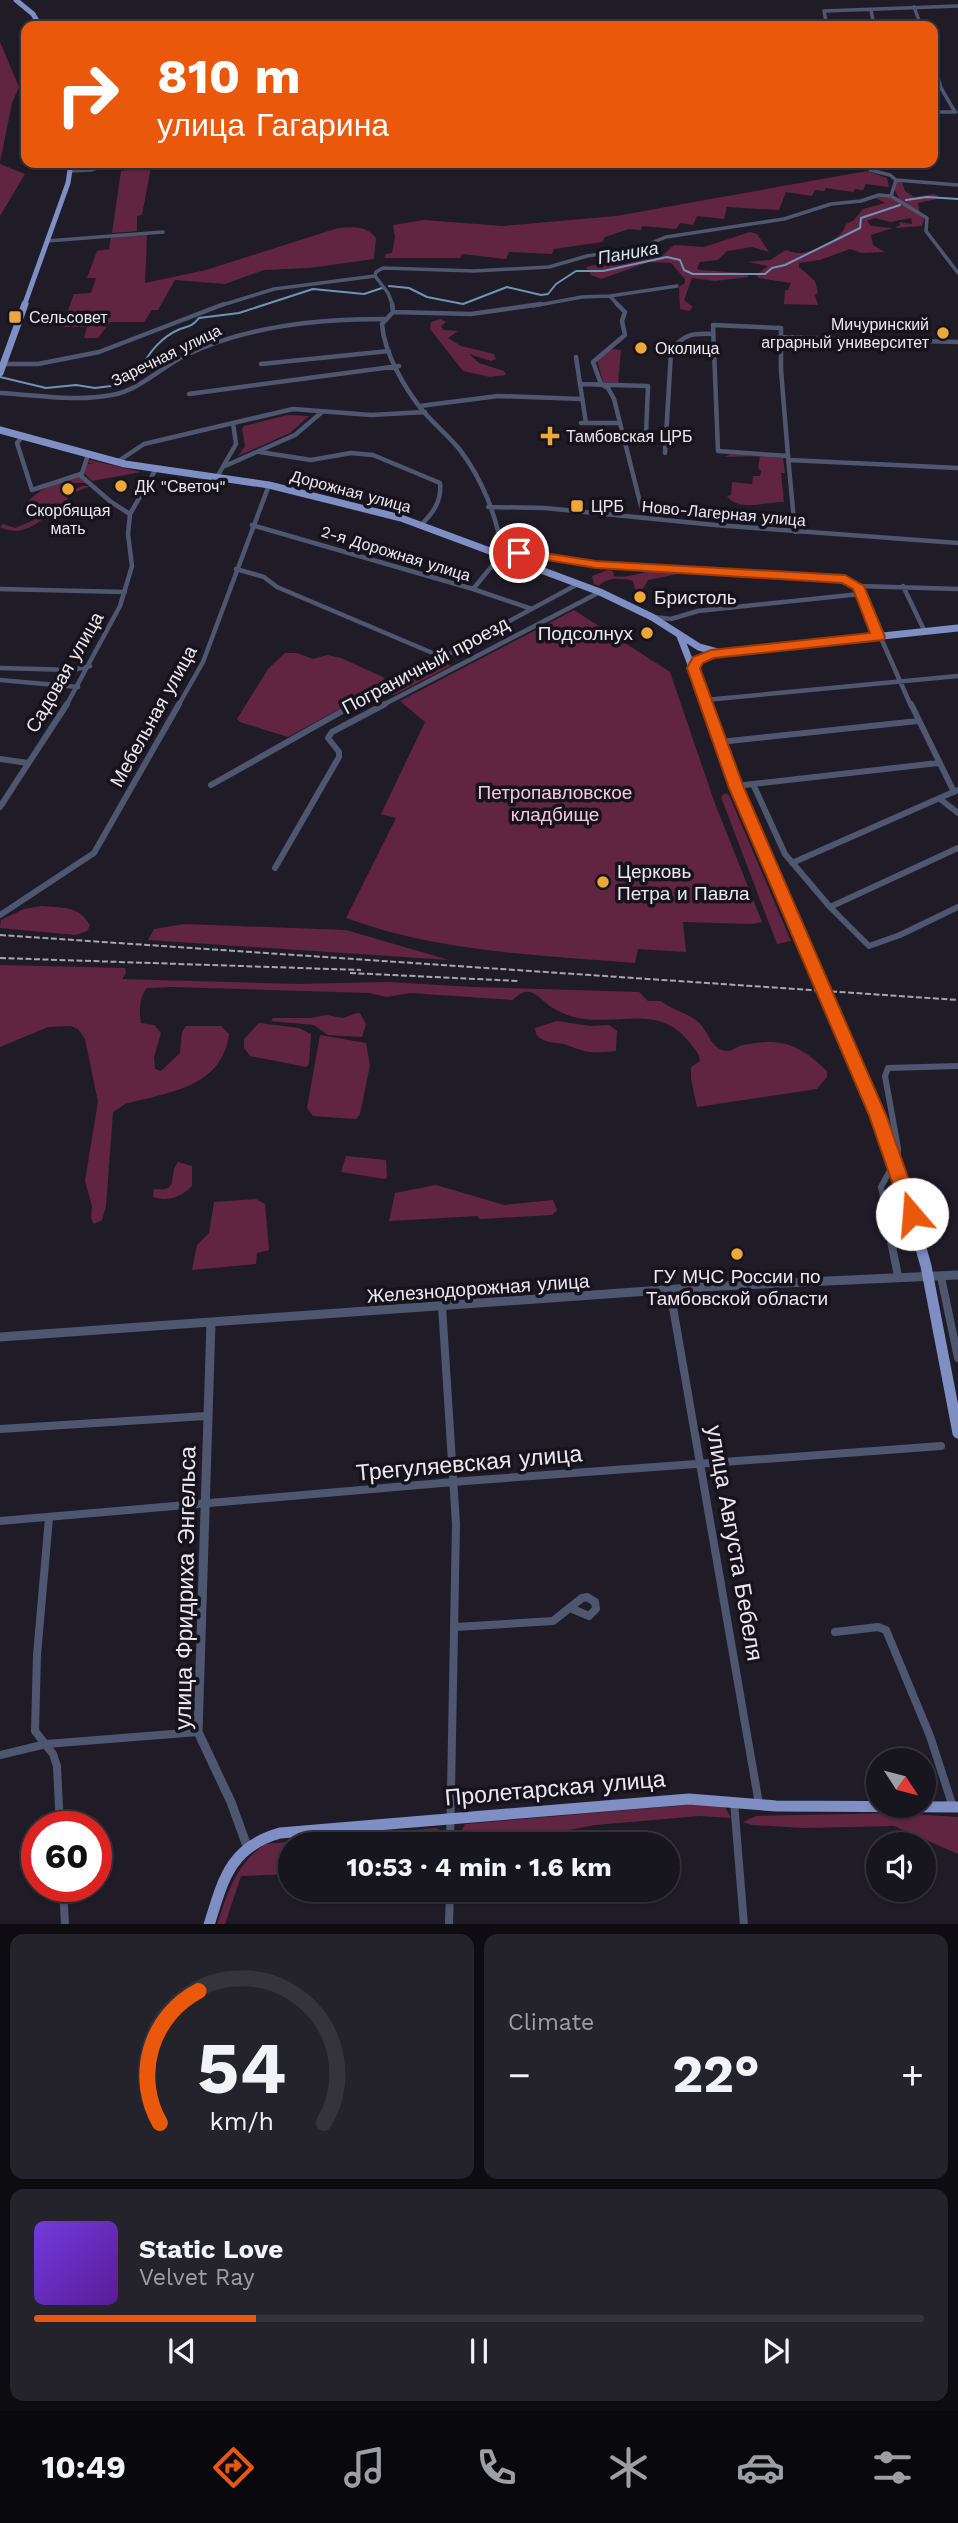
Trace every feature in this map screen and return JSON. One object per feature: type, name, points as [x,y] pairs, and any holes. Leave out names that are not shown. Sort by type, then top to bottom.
[{"type":"main road","points":[[16,0],[37,21]]},
{"type":"main road","points":[[0,372],[71,171]]},
{"type":"main road","name":"Дорожная улица","points":[[0,430],[117,462],[270,485],[365,507],[502,554],[600,592],[652,617],[699,647],[721,653]]},
{"type":"main road","points":[[693,668],[702,657],[721,653],[958,628]]},
{"type":"main road","points":[[679,634],[736,786],[877,1115],[897,1169],[926,1266],[958,1433]]},
{"type":"main road","name":"Пролетарская улица","points":[[247,1846],[262,1836],[307,1830],[676,1800],[955,1807]]},
{"type":"main road","points":[[209,1924],[232,1863],[247,1846]]},
{"type":"street","points":[[826,21],[824,11],[958,6]]},
{"type":"street","points":[[914,7],[919,21]]},
{"type":"street","points":[[871,10],[873,21]]},
{"type":"street","points":[[938,78],[941,88],[957,112]]},
{"type":"street","points":[[938,112],[957,112]]},
{"type":"street","points":[[71,171],[97,168]]},
{"type":"street","points":[[869,168],[896,180],[958,185]]},
{"type":"street","points":[[896,180],[891,196],[927,218],[926,231],[958,273]]},
{"type":"street","name":"Заречная улица","points":[[3,364],[48,364],[90,357],[246,296],[375,276],[376,272],[383,268],[474,271],[549,267],[587,256],[639,248],[678,234],[784,219],[831,204],[891,196]]},
{"type":"street","points":[[47,240],[163,232]]},
{"type":"street","points":[[375,276],[389,292],[393,312]]},
{"type":"street","points":[[473,589],[502,554],[498,530],[480,484],[461,451],[420,406],[390,351],[382,325],[384,319],[393,312],[444,315],[496,312],[585,297],[677,286]]},
{"type":"street","points":[[610,296],[625,312],[622,321],[625,329],[623,338],[594,360],[601,384],[612,394],[641,497],[644,518]]},
{"type":"street","name":"Заречная улица","points":[[0,393],[60,398],[112,395],[146,381],[184,356],[235,335],[342,321],[384,319]]},
{"type":"street","points":[[795,532],[789,458],[779,337],[781,328],[713,325],[718,451],[789,458],[958,468]]},
{"type":"street","points":[[665,453],[671,352],[678,339],[685,335],[713,334]]},
{"type":"street","points":[[779,337],[958,342]]},
{"type":"street","points":[[261,365],[390,351]]},
{"type":"street","points":[[576,357],[583,423],[620,423]]},
{"type":"street","points":[[189,394],[399,366]]},
{"type":"street","points":[[580,384],[649,386],[646,433]]},
{"type":"street","points":[[420,406],[498,396],[582,399]]},
{"type":"street","points":[[117,462],[144,444],[293,409],[371,415],[425,412]]},
{"type":"street","points":[[225,466],[295,435],[322,412]]},
{"type":"street","points":[[217,477],[236,444],[233,423]]},
{"type":"street","points":[[22,437],[16,443],[32,490],[81,474]]},
{"type":"street","points":[[260,452],[311,460],[351,453],[373,455],[414,474],[432,478],[440,483],[440,498],[436,508],[421,525]]},
{"type":"street","points":[[81,474],[88,455]]},
{"type":"street","name":"Садовая улица","points":[[1,804],[78,687],[125,592],[132,566],[128,534],[130,514],[156,469]]},
{"type":"street","points":[[81,474],[110,500],[113,507],[130,514]]},
{"type":"street","name":"Мебельная улица","points":[[0,915],[93,853],[203,662],[252,525],[270,485]]},
{"type":"street","name":"Ново-Лагерная улица","points":[[488,507],[523,506],[795,532],[958,542]]},
{"type":"street","name":"2-я Дорожная улица","points":[[252,525],[473,589],[532,609]]},
{"type":"street","points":[[519,553],[596,565],[845,579],[859,590],[878,637],[901,680],[938,763],[956,791],[792,863]]},
{"type":"street","points":[[236,569],[264,577],[277,587],[442,657]]},
{"type":"street","points":[[211,785],[578,584]]},
{"type":"street","points":[[903,586],[925,632]]},
{"type":"street","points":[[652,617],[671,619],[689,612],[859,590],[903,586],[958,589]]},
{"type":"street","points":[[0,589],[125,592]]},
{"type":"street","name":"Пограничный проезд","points":[[275,868],[339,757],[339,752],[328,738],[332,732],[600,592]]},
{"type":"street","points":[[0,668],[73,670],[90,666]]},
{"type":"street","points":[[705,700],[958,676]]},
{"type":"street","points":[[0,680],[78,687]]},
{"type":"street","points":[[720,742],[918,721]]},
{"type":"street","points":[[0,759],[28,763]]},
{"type":"street","points":[[736,786],[938,763]]},
{"type":"street","points":[[753,784],[792,863],[867,944],[872,946],[958,907]]},
{"type":"street","points":[[940,799],[958,813]]},
{"type":"street","points":[[830,907],[958,848]]},
{"type":"street","points":[[898,1276],[881,1186],[898,1156],[885,1076],[888,1068],[895,1066],[958,1066]]},
{"type":"street","name":"Железнодорожная улица","points":[[0,1337],[670,1290],[898,1276],[958,1275]]},
{"type":"street","points":[[941,1276],[958,1359]]},
{"type":"street","name":"улица Августа Бебеля","points":[[670,1290],[759,1804]]},
{"type":"street","points":[[442,1306],[456,1524],[450,1832]]},
{"type":"street","name":"улица Фридриха Энгельса","points":[[211,1322],[198,1732],[231,1802],[247,1846]]},
{"type":"street","points":[[0,1429],[206,1416]]},
{"type":"street","name":"Трегуляевская улица","points":[[0,1521],[453,1482],[941,1446]]},
{"type":"street","points":[[49,1518],[37,1655],[35,1731],[38,1739],[46,1744],[54,1755],[59,1811]]},
{"type":"street","points":[[456,1627],[553,1621],[570,1608]]},
{"type":"street","points":[[835,1632],[878,1627],[886,1630],[930,1736],[955,1807]]},
{"type":"street","points":[[0,1755],[46,1744],[198,1732]]},
{"type":"street","points":[[734,1802],[744,1924]]},
{"type":"street","points":[[64,1902],[65,1924]]},
{"type":"street","points":[[449,1924],[450,1902]]},
{"type":"green space","points":[[0,42],[19,87],[12,103],[0,162]]},
{"type":"green space","points":[[0,164],[25,174],[0,216]]},
{"type":"green space","points":[[151,168],[142,215],[137,216],[137,231],[112,233],[121,171]]},
{"type":"green space","points":[[867,171],[887,178],[889,187],[866,184],[863,190],[855,189],[853,192],[826,188],[824,191],[815,190],[812,196],[786,192],[779,210],[727,207],[724,219],[697,216],[693,225],[680,223],[676,229],[642,226],[641,230],[629,229],[605,237],[602,242],[554,249],[552,254],[509,252],[506,259],[462,254],[460,258],[384,258],[386,254],[392,253],[395,237],[393,225],[424,220],[503,226],[616,216]]},
{"type":"green space","points":[[897,182],[902,182],[905,191],[914,197],[934,194],[941,198],[918,203],[920,215],[924,219],[922,226],[894,228],[900,225],[899,222],[912,224],[911,218],[891,222],[875,218],[867,221],[871,226],[892,228],[871,235],[873,245],[885,252],[862,253],[850,249],[820,260],[799,263],[799,267],[815,281],[818,305],[784,304],[785,290],[788,290],[791,283],[759,278],[756,275],[768,266],[748,262],[770,260],[786,250],[804,253],[827,244],[863,209],[885,203],[876,198],[883,196],[899,199],[894,188]]},
{"type":"green space","points":[[338,228],[358,228],[372,234],[376,238],[374,259],[309,268],[264,270],[225,284],[175,280],[158,310],[152,310],[144,322],[110,322],[98,338],[84,338],[87,327],[62,327],[74,294],[91,293],[96,278],[87,278],[97,251],[109,249],[111,237],[147,235],[145,283],[206,270]]},
{"type":"green space","points":[[750,232],[757,234],[769,252],[752,247],[727,251],[718,260],[700,262],[697,268],[699,270],[745,273],[749,277],[715,281],[692,278],[684,300],[693,307],[689,311],[680,309],[679,287],[685,283],[685,279],[671,263],[649,262],[601,279],[591,275],[586,267],[598,264],[599,257],[607,264],[618,265],[662,256],[674,245],[704,247]]},
{"type":"green space","points":[[441,319],[446,322],[441,326],[443,330],[458,331],[448,338],[461,346],[494,354],[496,359],[491,361],[469,354],[479,363],[504,371],[506,375],[490,377],[463,371],[430,329],[431,322]]},
{"type":"green space","points":[[611,349],[621,350],[618,383],[603,382],[597,360]]},
{"type":"green space","points":[[287,415],[309,416],[290,433],[238,456],[245,446],[242,429],[244,426]]},
{"type":"green space","points":[[731,454],[758,456],[724,457]]},
{"type":"green space","points":[[760,456],[783,458],[785,473],[781,473],[784,502],[746,505],[732,501],[727,496],[731,495],[732,482],[752,484],[753,476],[760,476]]},
{"type":"green space","points":[[90,460],[141,472],[92,481],[84,473],[87,464],[94,464],[87,462]]},
{"type":"green space","points":[[79,476],[86,483],[71,483],[61,487],[61,490],[69,493],[82,486],[90,486],[67,496],[68,500],[36,524],[19,531],[0,527],[3,524],[15,528],[34,520],[32,517],[35,512],[25,506],[36,494],[49,486]]},
{"type":"green space","points":[[608,570],[613,571],[614,576],[621,577],[654,570],[678,574],[648,580],[642,591],[635,589],[633,581],[624,579],[610,580],[599,586],[594,584],[592,576]]},
{"type":"green space","name":"Петропавловское кладбище","points":[[574,610],[670,672],[714,801],[762,922],[683,922],[686,952],[638,949],[635,963],[452,945],[416,938],[346,918],[396,818],[381,814],[425,722],[400,701]]},
{"type":"green space","points":[[285,653],[297,653],[313,659],[327,655],[341,658],[383,677],[387,683],[288,737],[240,722],[237,719],[268,669]]},
{"type":"green space","points":[[440,660],[451,666],[394,695],[382,692]]},
{"type":"green space","points":[[725,793],[729,795],[791,941],[777,944],[721,797]]},
{"type":"green space","points":[[41,906],[75,911],[86,919],[90,926],[87,931],[76,935],[0,928],[1,920],[24,909]]},
{"type":"green space","points":[[185,924],[346,930],[449,960],[148,940],[154,929]]},
{"type":"green space","points":[[0,965],[125,968],[126,973],[122,979],[296,984],[388,982],[639,992],[648,1001],[661,1001],[692,1018],[702,1026],[715,1045],[723,1050],[730,1051],[741,1046],[769,1042],[790,1045],[817,1062],[827,1071],[827,1077],[817,1089],[697,1107],[691,1067],[700,1061],[698,1053],[678,1031],[666,1023],[638,1018],[594,1020],[573,1017],[556,1010],[530,992],[525,992],[513,1000],[410,993],[387,997],[369,993],[147,988],[141,1000],[140,1019],[141,1023],[154,1025],[161,1033],[154,1057],[155,1069],[161,1071],[180,1053],[182,1032],[186,1026],[221,1026],[229,1034],[224,1052],[216,1066],[205,1077],[175,1091],[125,1104],[113,1112],[106,1206],[102,1220],[94,1224],[85,1181],[98,1102],[85,1039],[78,1029],[71,1026],[48,1027],[0,1047]]},
{"type":"green space","points":[[360,1013],[366,1024],[362,1037],[328,1035],[314,1025],[271,1021],[273,1018],[311,1018],[327,1015],[343,1018]]},
{"type":"green space","points":[[557,1021],[590,1026],[609,1025],[617,1031],[616,1051],[586,1051],[547,1041],[536,1034],[535,1028]]},
{"type":"green space","points":[[259,1023],[299,1028],[311,1034],[309,1064],[306,1067],[250,1056],[244,1048],[244,1039]]},
{"type":"green space","points":[[320,1035],[366,1043],[370,1065],[360,1114],[356,1119],[313,1116],[307,1108]]},
{"type":"green space","points":[[346,1156],[386,1160],[387,1177],[385,1179],[341,1172]]},
{"type":"green space","points":[[178,1162],[192,1166],[192,1186],[174,1198],[153,1197],[154,1189],[168,1188],[171,1185]]},
{"type":"green space","points":[[436,1185],[504,1205],[553,1200],[557,1210],[552,1215],[389,1221],[395,1193]]},
{"type":"green space","points":[[256,1199],[265,1204],[269,1250],[257,1253],[256,1264],[192,1270],[197,1245],[209,1233],[214,1202]]},
{"type":"green space","points":[[699,1804],[725,1807],[731,1818],[700,1816],[595,1825],[559,1832],[461,1832],[465,1824]]},
{"type":"green space","points":[[866,1814],[866,1818],[958,1817],[958,1854],[936,1844],[936,1832],[908,1832],[894,1826],[803,1828],[743,1822],[756,1816]]},
{"type":"green space","points":[[435,1828],[442,1832],[393,1832]]},
{"type":"green space","points":[[278,1843],[278,1874],[241,1876],[225,1924],[217,1924],[234,1879],[256,1851],[266,1844]]},
{"type":"waterway","name":"Паника","points":[[906,200],[927,197],[958,199]]},
{"type":"waterway","name":"Паника","points":[[389,286],[409,288],[427,297],[463,304],[507,287],[541,295],[548,294],[556,284],[576,271],[603,271],[667,257],[680,260],[684,270],[693,274],[765,274],[772,268],[785,265],[860,228],[861,218],[900,205]]},
{"type":"waterway","name":"Паника","points":[[0,377],[46,388],[111,386],[142,369],[152,351],[162,341],[199,318],[239,313],[313,289],[364,294],[382,288]]},
{"type":"railway","points":[[0,935],[958,1000]]},
{"type":"railway","points":[[0,958],[361,970]]},
{"type":"railway","points":[[350,973],[518,981]]},
{"type":"place","name":"Сельсовет","points":[[15,317]]},
{"type":"place","name":"Мичуринский аграрный университет","points":[[943,333]]},
{"type":"place","name":"Околица","points":[[641,348]]},
{"type":"place","name":"Тамбовская ЦРБ","points":[[550,436]]},
{"type":"place","name":"ДК \"Светоч\"","points":[[121,486]]},
{"type":"place","name":"Скорбящая мать","points":[[68,489]]},
{"type":"place","name":"ЦРБ","points":[[577,506]]},
{"type":"place","name":"Бристоль","points":[[640,597]]},
{"type":"place","name":"Подсолнух","points":[[647,633]]},
{"type":"place","name":"Церковь Петра и Павла","points":[[603,882]]},
{"type":"place","name":"ГУ МЧС России по Тамбовской области","points":[[737,1254]]},
{"type":"route","points":[[519,553],[596,565],[845,579],[858,586],[878,637],[711,654],[698,660],[693,668],[736,788],[877,1115],[912,1214]]}]
